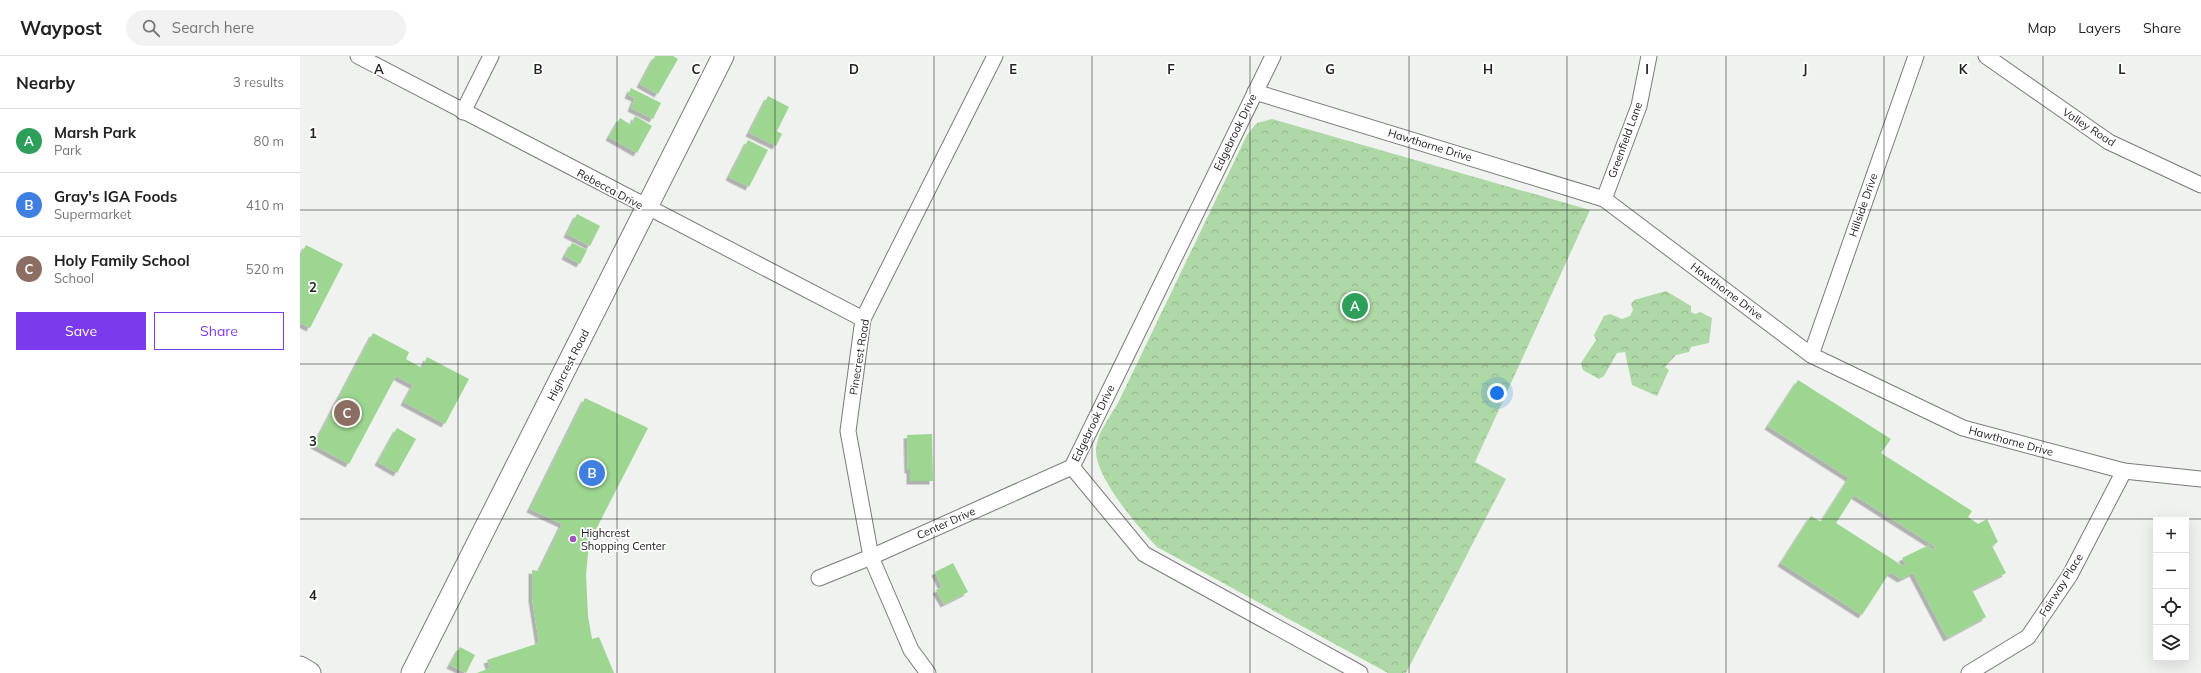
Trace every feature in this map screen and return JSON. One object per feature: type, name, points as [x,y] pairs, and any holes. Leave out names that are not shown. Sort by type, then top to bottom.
[{"type":"street","name":"Rebecca Drive","points":[[358,56],[647,208],[863,319]]},
{"type":"street","points":[[463,112],[491,56]]},
{"type":"street","name":"Highcrest Road","points":[[412,673],[723,56]]},
{"type":"street","name":"Pinecrest Road","points":[[928,673],[911,650],[871,557],[848,431],[863,319],[995,56]]},
{"type":"street","name":"Edgebrook Drive","points":[[1273,56],[1072,467],[1144,554],[1360,673]]},
{"type":"street","name":"Greenfield Lane","points":[[1604,199],[1639,106],[1649,56]]},
{"type":"street","name":"Hillside Drive","points":[[1811,355],[1916,56]]},
{"type":"street","name":"Valley Road","points":[[1986,56],[2109,142],[2201,185]]},
{"type":"street","name":"Hawthorne Drive","points":[[1255,92],[1604,199],[1811,355],[1963,428],[2124,471],[2201,478]]},
{"type":"street","name":"Center Drive","points":[[819,578],[871,557],[1072,467]]},
{"type":"street","name":"Fairway Place","points":[[1968,673],[2028,637],[2070,575],[2124,471]]},
{"type":"green space","points":[[1272,119],[1590,210],[1475,462],[1506,479],[1406,673],[1388,673],[1157,547],[1119,502],[1110,488],[1098,461],[1096,450],[1101,431],[1118,403],[1247,135],[1257,123]]},
{"type":"green space","points":[[1666,291],[1691,306],[1691,312],[1695,314],[1700,312],[1712,318],[1709,343],[1691,347],[1689,352],[1676,355],[1665,367],[1669,370],[1657,396],[1632,385],[1625,352],[1617,353],[1604,376],[1599,379],[1583,370],[1581,363],[1596,340],[1594,335],[1604,316],[1610,314],[1622,319],[1630,316],[1633,310],[1631,304],[1634,300]]},
{"type":"building","points":[[655,56],[673,56],[678,59],[658,94],[640,84]]},
{"type":"building","points":[[631,88],[661,103],[653,119],[631,108],[635,98],[628,95]]},
{"type":"building","points":[[768,96],[789,107],[777,131],[782,134],[776,146],[749,133]]},
{"type":"building","points":[[635,116],[652,126],[637,153],[609,137],[620,118],[631,125]]},
{"type":"building","points":[[748,140],[768,150],[749,187],[729,177]]},
{"type":"building","points":[[577,214],[600,226],[590,246],[567,234]]},
{"type":"building","points":[[572,243],[587,250],[580,264],[565,256]]},
{"type":"building","points":[[306,245],[343,264],[310,328],[300,323],[300,257]]},
{"type":"building","points":[[373,333],[409,352],[406,359],[422,368],[427,357],[469,379],[445,424],[404,402],[413,385],[396,376],[349,464],[314,445]]},
{"type":"building","points":[[1798,380],[1891,439],[1881,453],[1972,511],[1968,517],[1978,524],[1987,519],[1998,542],[1992,546],[2006,573],[1972,590],[1986,617],[1947,638],[1913,573],[1901,579],[1890,572],[1862,615],[1781,563],[1811,516],[1821,522],[1849,478],[1768,426]],"holes":[[[1854,495],[1936,547],[1931,550],[1929,545],[1902,558],[1906,565],[1903,566],[1836,523]]]},
{"type":"building","name":"Highcrest Shopping Center","points":[[585,398],[648,428],[589,543],[586,575],[588,616],[592,639],[599,637],[614,673],[477,673],[490,668],[487,660],[539,643],[532,598],[532,570],[539,571],[562,524],[530,509]]},
{"type":"building","points":[[397,428],[416,439],[397,473],[378,462]]},
{"type":"building","points":[[932,434],[933,481],[910,481],[910,470],[908,470],[907,435]]},
{"type":"building","points":[[953,563],[968,592],[944,604],[936,590],[942,587],[935,572]]},
{"type":"building","points":[[460,647],[475,655],[466,673],[450,665]]},
{"type":"place","name":"Marsh Park","points":[[1355,306]]},
{"type":"place","name":"Holy Family School","points":[[347,413]]},
{"type":"place","name":"Gray's IGA Foods","points":[[592,473]]},
{"type":"place","name":"Highcrest Shopping Center","points":[[573,539]]}]
